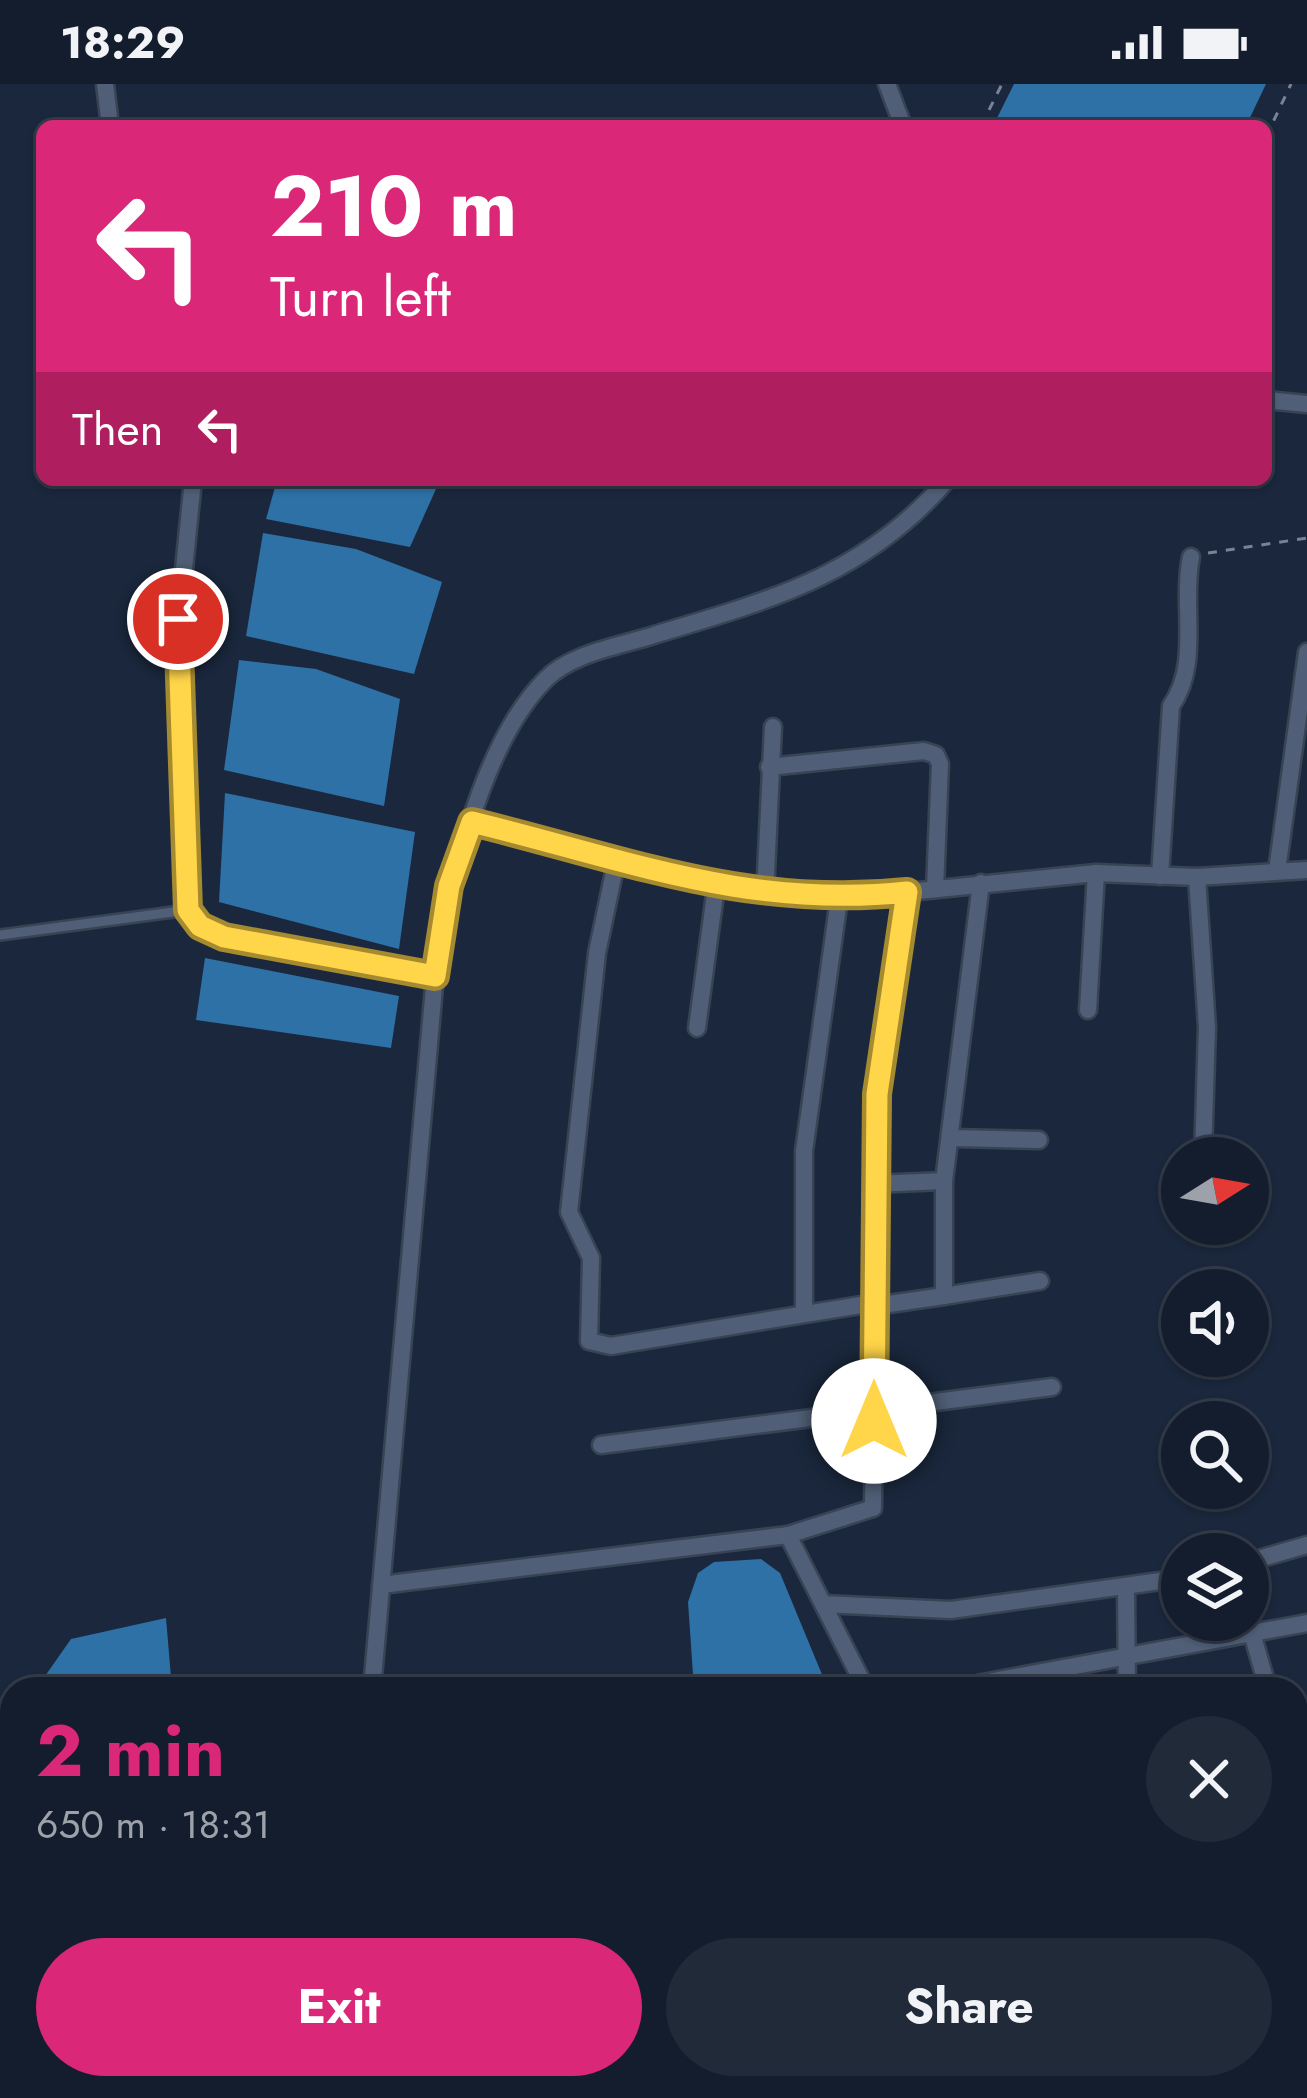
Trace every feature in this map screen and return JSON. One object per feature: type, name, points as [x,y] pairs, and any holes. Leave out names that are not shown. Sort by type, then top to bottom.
[{"type":"street","points":[[105,84],[109,120]]},
{"type":"street","points":[[887,84],[901,120]]},
{"type":"street","points":[[1272,401],[1307,404]]},
{"type":"street","points":[[193,486],[176,648],[188,802],[188,910],[200,926],[224,937],[435,976]]},
{"type":"street","points":[[373,1677],[435,976],[449,886],[491,772],[546,678],[584,657],[813,584],[854,563],[940,486]]},
{"type":"street","points":[[1160,876],[1171,706],[1179,694],[1188,652],[1191,557]]},
{"type":"street","points":[[1276,871],[1307,652]]},
{"type":"street","points":[[765,894],[773,727]]},
{"type":"street","points":[[769,767],[924,751],[936,755],[940,764],[935,889]]},
{"type":"street","points":[[472,822],[716,886],[765,894],[838,898],[1096,873],[1197,877],[1307,870]]},
{"type":"street","points":[[617,857],[597,953],[568,1212],[591,1258],[589,1341],[611,1346],[804,1313],[1040,1281]]},
{"type":"street","points":[[1088,1010],[1096,873]]},
{"type":"street","points":[[1197,877],[1207,1027],[1204,1137]]},
{"type":"street","points":[[944,1296],[944,1181],[982,884]]},
{"type":"street","points":[[697,1028],[716,886]]},
{"type":"street","points":[[381,1585],[788,1534],[873,1508],[877,1094],[907,892]]},
{"type":"street","points":[[804,1313],[804,1151],[838,898]]},
{"type":"street","points":[[953,1138],[1039,1140]]},
{"type":"street","points":[[873,1184],[944,1181]]},
{"type":"street","points":[[601,1445],[1052,1387]]},
{"type":"street","points":[[788,1534],[860,1677]]},
{"type":"street","points":[[1269,1556],[1307,1546]]},
{"type":"street","points":[[823,1604],[951,1610],[1161,1582]]},
{"type":"street","points":[[1126,1589],[1127,1677]]},
{"type":"street","points":[[1269,1630],[1307,1623]]},
{"type":"street","points":[[1031,1677],[1204,1641]]},
{"type":"street","points":[[1254,1641],[1265,1677]]},
{"type":"lane","points":[[0,934],[188,910]]},
{"type":"path","points":[[983,120],[1002,84]]},
{"type":"path","points":[[1272,124],[1291,84]]},
{"type":"path","points":[[1191,557],[1307,538]]},
{"type":"water","points":[[1014,84],[1266,84],[1249,120],[996,120]]},
{"type":"water","points":[[275,486],[437,486],[410,547],[266,519]]},
{"type":"water","points":[[263,533],[356,549],[442,582],[414,674],[246,636]]},
{"type":"water","points":[[239,660],[316,669],[400,699],[384,806],[224,770]]},
{"type":"water","points":[[225,793],[415,832],[399,949],[219,902]]},
{"type":"water","points":[[205,958],[399,996],[391,1048],[196,1020]]},
{"type":"water","points":[[761,1559],[780,1573],[823,1677],[693,1677],[688,1602],[698,1573],[714,1562]]},
{"type":"water","points":[[166,1618],[171,1677],[44,1677],[71,1639]]},
{"type":"route","points":[[178,619],[188,802],[188,910],[200,926],[224,937],[435,976],[449,886],[472,822],[617,857],[691,882],[754,893],[838,898],[907,892],[877,1094],[874,1421]]}]
